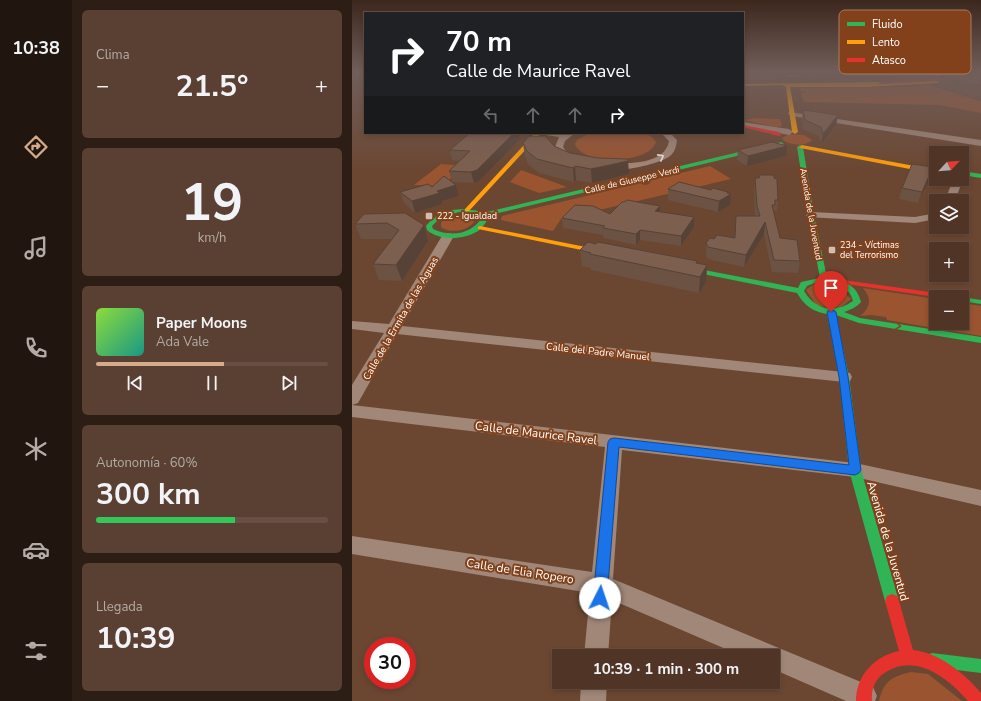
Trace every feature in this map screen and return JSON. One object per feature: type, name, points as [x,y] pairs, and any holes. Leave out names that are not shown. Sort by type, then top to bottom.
[{"type":"street","points":[[791,105],[792,132]]},
{"type":"street","points":[[792,114],[981,143]]},
{"type":"street","points":[[744,126],[806,134]]},
{"type":"street","points":[[744,126],[801,147],[929,171]]},
{"type":"street","points":[[744,132],[777,139]]},
{"type":"street","name":"Calle de Giuseppe Verdi","points":[[483,215],[668,172],[777,139],[792,132]]},
{"type":"street","points":[[467,210],[537,134]]},
{"type":"street","points":[[555,134],[566,136]]},
{"type":"street","points":[[602,166],[634,165],[653,161],[670,151],[673,146],[673,140],[666,134]]},
{"type":"street","points":[[529,143],[542,139],[566,136]]},
{"type":"street","points":[[566,136],[559,147],[562,154],[573,160],[584,163]]},
{"type":"street","points":[[801,147],[814,142],[824,149],[929,167]]},
{"type":"street","name":"Avenida de la Juventud","points":[[801,147],[811,215],[827,280]]},
{"type":"street","points":[[634,165],[650,170],[668,172]]},
{"type":"street","points":[[624,182],[632,174],[634,165]]},
{"type":"street","points":[[969,174],[981,176]]},
{"type":"street","points":[[969,177],[981,180]]},
{"type":"street","points":[[467,210],[483,215],[485,219],[484,224],[480,228],[465,234],[448,236],[433,233],[429,226],[431,222],[446,213],[467,210]]},
{"type":"street","points":[[811,215],[915,220],[929,217]]},
{"type":"street","points":[[480,228],[624,256]]},
{"type":"street","name":"Calle de la Ermita de las Aguas","points":[[352,399],[448,236]]},
{"type":"street","points":[[670,266],[800,291]]},
{"type":"street","points":[[827,280],[850,288],[857,297],[856,302],[848,309],[833,312]]},
{"type":"street","points":[[929,294],[861,283],[827,280],[810,282],[801,288],[800,291],[801,297],[805,302],[817,308],[859,320],[981,340]]},
{"type":"street","points":[[969,300],[981,302]]},
{"type":"street","name":"Avenida de la Juventud","points":[[833,312],[844,377],[855,470],[908,657]]},
{"type":"street","name":"Calle del Padre Manuel","points":[[352,325],[844,377]]},
{"type":"street","name":"Calle de Maurice Ravel","points":[[352,411],[855,470],[981,498]]},
{"type":"street","points":[[596,649],[614,442]]},
{"type":"street","name":"Calle de Elia Ropero","points":[[352,545],[601,584],[754,649]]},
{"type":"street","points":[[780,660],[864,698],[868,679],[878,667],[892,659],[908,657],[981,666]]},
{"type":"street","points":[[925,659],[944,668],[962,682],[978,701]]},
{"type":"street","points":[[593,701],[594,689]]},
{"type":"shaded area","points":[[927,105],[981,105],[981,113],[940,105]]},
{"type":"shaded area","points":[[756,118],[780,119],[782,126],[776,127],[744,120]]},
{"type":"shaded area","points":[[588,134],[647,134],[656,142],[651,149],[642,155],[616,160],[590,156],[580,151],[575,144],[577,140]]},
{"type":"shaded area","points":[[790,134],[804,135],[812,140],[806,144],[791,144],[784,141],[782,138]]},
{"type":"shaded area","points":[[441,164],[465,166],[442,186],[414,185]]},
{"type":"shaded area","points":[[710,166],[731,179],[561,219],[553,231],[501,220],[502,216],[641,183],[644,185],[650,184],[647,181]]},
{"type":"shaded area","points":[[521,170],[567,187],[539,193],[510,182]]},
{"type":"shaded area","points":[[458,215],[472,217],[474,222],[467,228],[454,231],[441,227],[441,222]]},
{"type":"shaded area","points":[[814,284],[835,284],[851,299],[840,308],[817,306],[806,290]]},
{"type":"shaded area","points":[[863,288],[929,298],[929,327],[887,320],[886,317],[871,315],[860,316],[864,313],[869,303],[866,292]]},
{"type":"shaded area","points":[[969,304],[981,306],[981,336],[946,330],[969,330]]},
{"type":"shaded area","points":[[911,672],[928,674],[962,701],[879,701],[883,689],[890,680],[899,675]]},
{"type":"building","points":[[803,110],[838,115],[823,134],[821,127],[805,120]]},
{"type":"building","points":[[469,134],[513,134],[477,170],[471,172],[449,171],[470,151],[450,150]]},
{"type":"building","points":[[529,136],[545,136],[554,146],[570,153],[598,158],[628,159],[628,161],[591,169],[575,166],[573,168],[537,159],[527,151],[523,143]]},
{"type":"building","points":[[772,142],[787,146],[748,156],[738,150]]},
{"type":"building","points":[[912,164],[929,166],[929,176],[922,192],[902,188]]},
{"type":"building","points":[[760,175],[774,175],[774,178],[777,179],[778,200],[775,200],[775,205],[772,205],[780,238],[797,240],[800,261],[774,260],[765,222],[746,255],[708,247],[706,243],[710,238],[714,239],[717,235],[735,238],[736,216],[760,216],[757,206],[755,178],[759,178]]},
{"type":"building","points":[[444,176],[456,185],[437,191],[440,193],[412,201],[400,192],[428,184],[432,187]]},
{"type":"building","points":[[679,182],[711,190],[713,188],[731,194],[719,201],[668,189]]},
{"type":"building","points":[[627,200],[660,206],[655,211],[694,217],[681,236],[640,230],[636,234],[603,228],[605,226],[562,218],[575,205],[593,206],[610,214],[622,202]]},
{"type":"building","points":[[405,213],[424,225],[396,265],[373,264],[399,230],[387,223],[355,224],[364,214]]},
{"type":"building","points":[[588,242],[596,244],[598,242],[697,261],[696,263],[707,265],[700,277],[590,254],[591,253],[580,250]]},
{"type":"traffic: fast","points":[[483,215],[781,144]]},
{"type":"traffic: fast","points":[[800,147],[811,215],[824,280]]},
{"type":"traffic: fast","points":[[969,174],[981,176]]},
{"type":"traffic: fast","points":[[459,210],[479,213],[485,219],[475,230],[460,235],[444,235],[430,230],[429,226],[438,217],[459,210]]},
{"type":"traffic: fast","points":[[678,267],[800,291]]},
{"type":"traffic: fast","points":[[816,280],[832,281],[847,286],[855,294],[857,302],[850,307],[834,312],[818,309],[810,305],[804,299],[800,291],[804,284],[816,280]]},
{"type":"traffic: fast","points":[[969,300],[981,302]]},
{"type":"traffic: fast","points":[[831,312],[844,377],[855,470],[892,601]]},
{"type":"traffic: fast","points":[[834,312],[859,320],[981,340]]},
{"type":"traffic: fast","points":[[932,660],[981,666]]},
{"type":"traffic: slow","points":[[791,105],[795,132]]},
{"type":"traffic: slow","points":[[467,210],[537,134]]},
{"type":"traffic: slow","points":[[802,147],[929,171]]},
{"type":"traffic: slow","points":[[480,228],[611,254]]},
{"type":"traffic: jam","points":[[744,126],[779,134]]},
{"type":"traffic: jam","points":[[839,281],[929,294]]},
{"type":"traffic: jam","points":[[892,601],[908,657]]},
{"type":"traffic: jam","points":[[864,701],[866,687],[869,679],[875,671],[891,660],[905,657],[919,658],[946,671],[969,690],[978,701]]},
{"type":"place","name":"222 - Igualdad","points":[[429,216]]},
{"type":"place","name":"234 - Víctimas del Terrorismo","points":[[832,250]]},
{"type":"route","points":[[600,598],[614,442],[855,470],[844,377],[831,312]]}]
